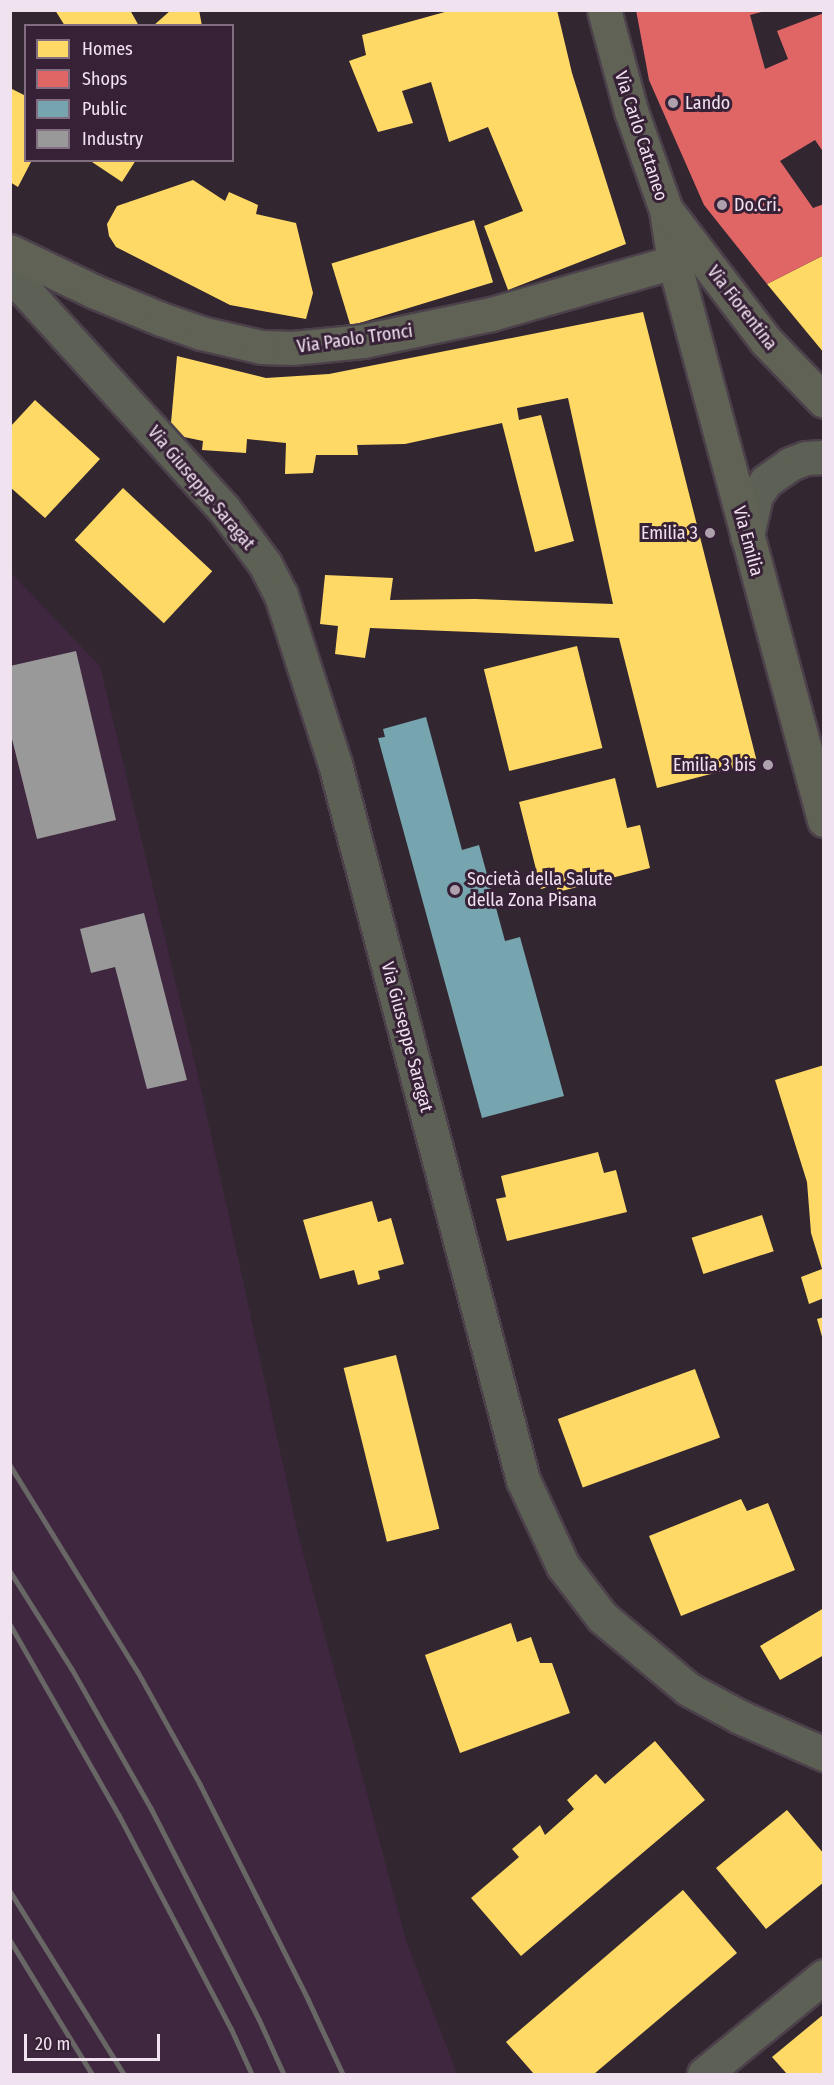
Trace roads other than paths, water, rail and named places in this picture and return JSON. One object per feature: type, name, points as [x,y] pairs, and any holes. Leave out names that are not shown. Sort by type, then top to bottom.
[{"type":"main road","name":"Via Carlo Cattaneo","points":[[604,10],[631,111],[666,210],[674,262]]},
{"type":"main road","name":"Via Fiorentina","points":[[666,210],[766,341],[824,401]]},
{"type":"main road","name":"Via Paolo Tronci","points":[[10,251],[93,291],[161,319],[243,343],[292,348],[363,341],[491,314],[674,262]]},
{"type":"main road","name":"Via Emilia","points":[[674,262],[824,820]]},
{"type":"street","name":"Via Giuseppe Saragat","points":[[10,274],[224,509],[265,564],[281,595],[335,764],[523,1480],[563,1566],[602,1617],[688,1689],[740,1717],[824,1754]]},
{"type":"street","points":[[747,536],[756,495],[766,481],[790,464],[806,458],[824,457]]},
{"type":"street","points":[[704,2074],[824,1976]]},
{"type":"railway","points":[[10,1465],[138,1672],[200,1784],[343,2074]]},
{"type":"railway","points":[[10,1571],[72,1669],[151,1808],[259,2019],[284,2074]]},
{"type":"railway","points":[[10,1624],[119,1815],[231,2028],[252,2074]]},
{"type":"railway","points":[[10,1891],[124,2074]]},
{"type":"railway","points":[[10,1940],[92,2074]]},
{"type":"place","name":"Lando","points":[[673,103]]},
{"type":"place","name":"Do.Cri.","points":[[722,205]]},
{"type":"place","name":"Emilia 3","points":[[710,533]]},
{"type":"place","name":"Emilia 3 bis","points":[[768,765]]},
{"type":"place","name":"Società della Salute della Zona Pisana","points":[[455,890]]}]
